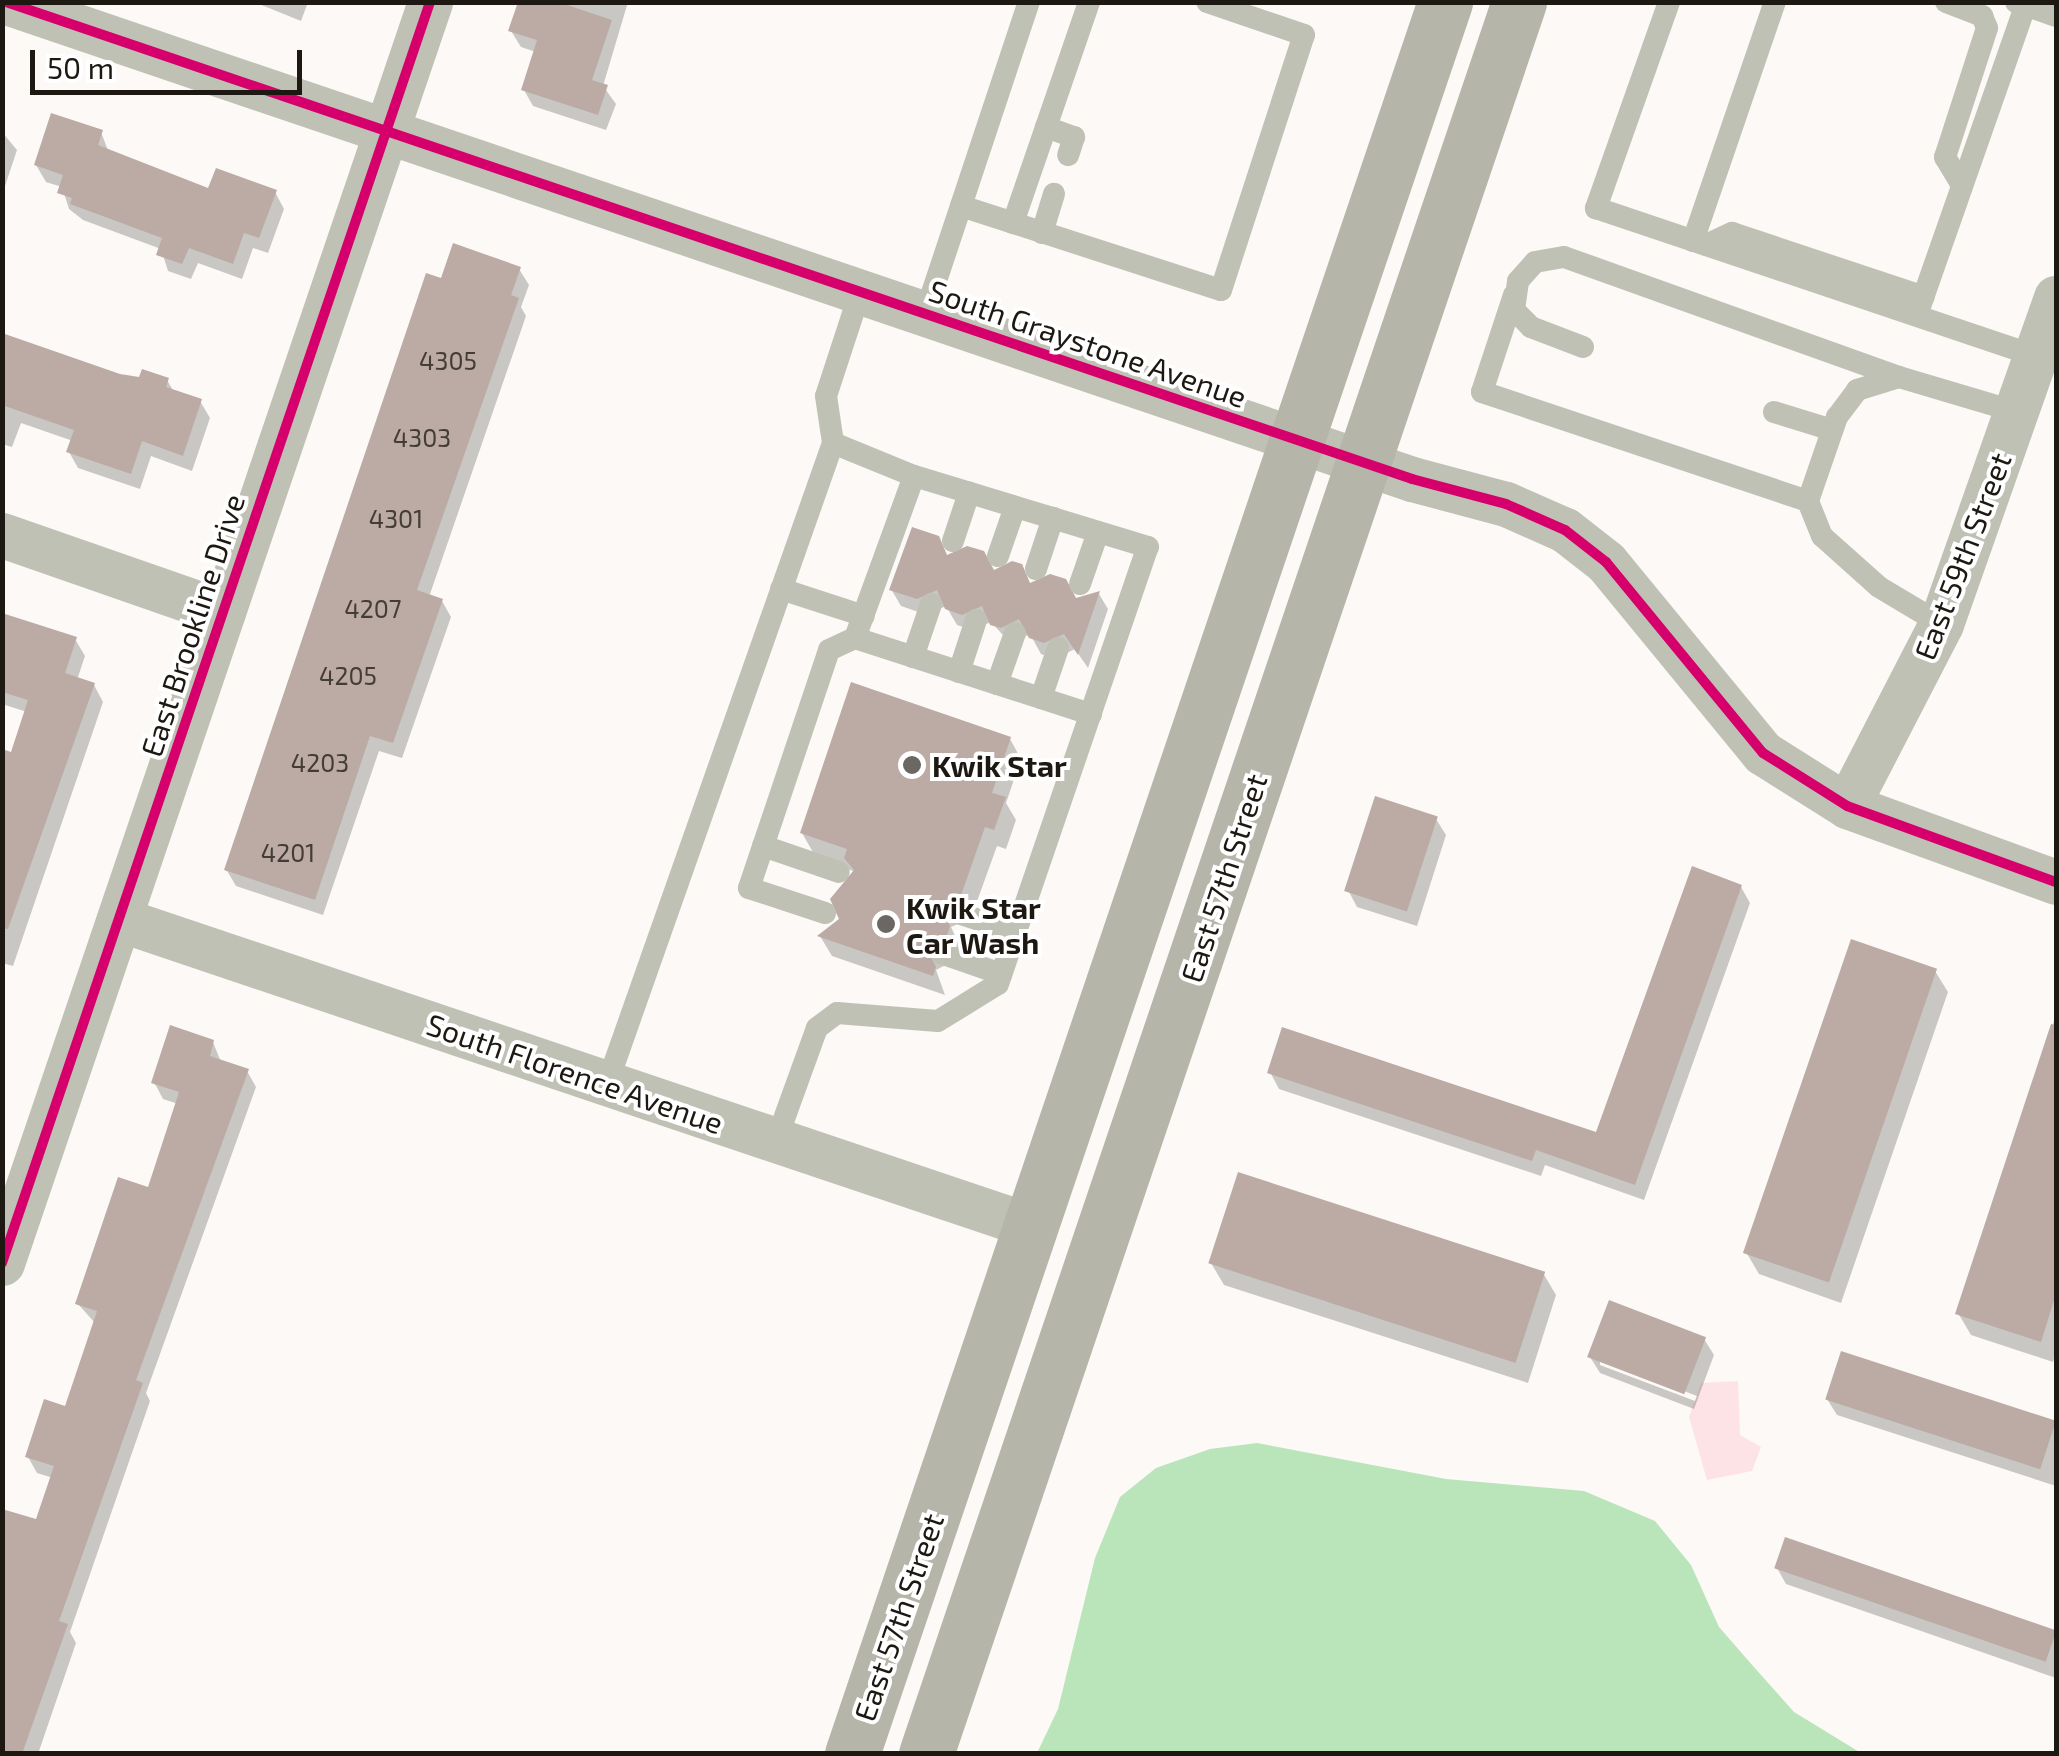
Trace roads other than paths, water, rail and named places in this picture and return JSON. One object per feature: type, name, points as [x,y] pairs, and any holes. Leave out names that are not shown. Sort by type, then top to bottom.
[{"type":"main road","name":"East 57th Street","points":[[852,1754],[1444,2]]},
{"type":"main road","name":"East 57th Street","points":[[926,1754],[1519,2]]},
{"type":"street","name":"South Graystone Avenue","points":[[6,2],[1296,440],[1506,504],[1565,530],[1631,590],[1763,753],[1847,806],[2056,882]]},
{"type":"street","name":"East Brookline Drive","points":[[2,1263],[382,131],[430,2]]},
{"type":"street","name":"East 59th Street","points":[[1847,806],[1941,624],[2056,298]]},
{"type":"street","points":[[2,534],[223,612]]},
{"type":"street","name":"South Florence Avenue","points":[[119,920],[1030,1226]]},
{"type":"lane","points":[[925,314],[1029,2]]},
{"type":"lane","points":[[1014,223],[1090,2]]},
{"type":"lane","points":[[961,206],[1221,290],[1304,34],[1207,2]]},
{"type":"lane","points":[[1669,2],[1596,208],[1699,243],[1920,306],[2036,356]]},
{"type":"lane","points":[[1699,243],[1776,2]]},
{"type":"lane","points":[[1946,2],[1982,16],[1988,28],[1946,157],[1962,185]]},
{"type":"lane","points":[[1920,306],[2020,4],[2056,16]]},
{"type":"lane","points":[[1046,128],[1074,137],[1068,155]]},
{"type":"lane","points":[[1042,233],[1054,194]]},
{"type":"lane","points":[[1808,501],[1482,392],[1524,270],[1564,257],[1898,378],[2017,412]]},
{"type":"lane","points":[[607,1084],[833,443],[826,396],[860,292]]},
{"type":"lane","points":[[1514,295],[1521,320],[1583,347]]},
{"type":"lane","points":[[1898,378],[1858,390],[1832,430],[1808,501],[1822,536],[1879,588],[1941,624]]},
{"type":"lane","points":[[1774,412],[1832,430]]},
{"type":"lane","points":[[776,1141],[817,1028],[837,1014],[938,1020],[998,984],[1148,548],[914,476],[833,443]]},
{"type":"lane","points":[[855,638],[914,476]]},
{"type":"lane","points":[[953,541],[969,493]]},
{"type":"lane","points":[[998,556],[1015,506]]},
{"type":"lane","points":[[1036,569],[1053,518]]},
{"type":"lane","points":[[1080,584],[1098,532]]},
{"type":"lane","points":[[782,589],[864,616]]},
{"type":"lane","points":[[914,657],[931,604]]},
{"type":"lane","points":[[959,672],[976,620]]},
{"type":"lane","points":[[997,684],[1015,633]]},
{"type":"lane","points":[[825,913],[750,888],[829,650],[855,638],[1091,714]]},
{"type":"lane","points":[[1041,698],[1058,648]]},
{"type":"lane","points":[[763,846],[839,872]]},
{"type":"lane","points":[[956,912],[1016,932]]},
{"type":"lane","points":[[941,953],[1002,974]]},
{"type":"place","name":"Kwik Star","points":[[912,765]]},
{"type":"place","name":"Kwik Star Car Wash","points":[[886,924]]}]
